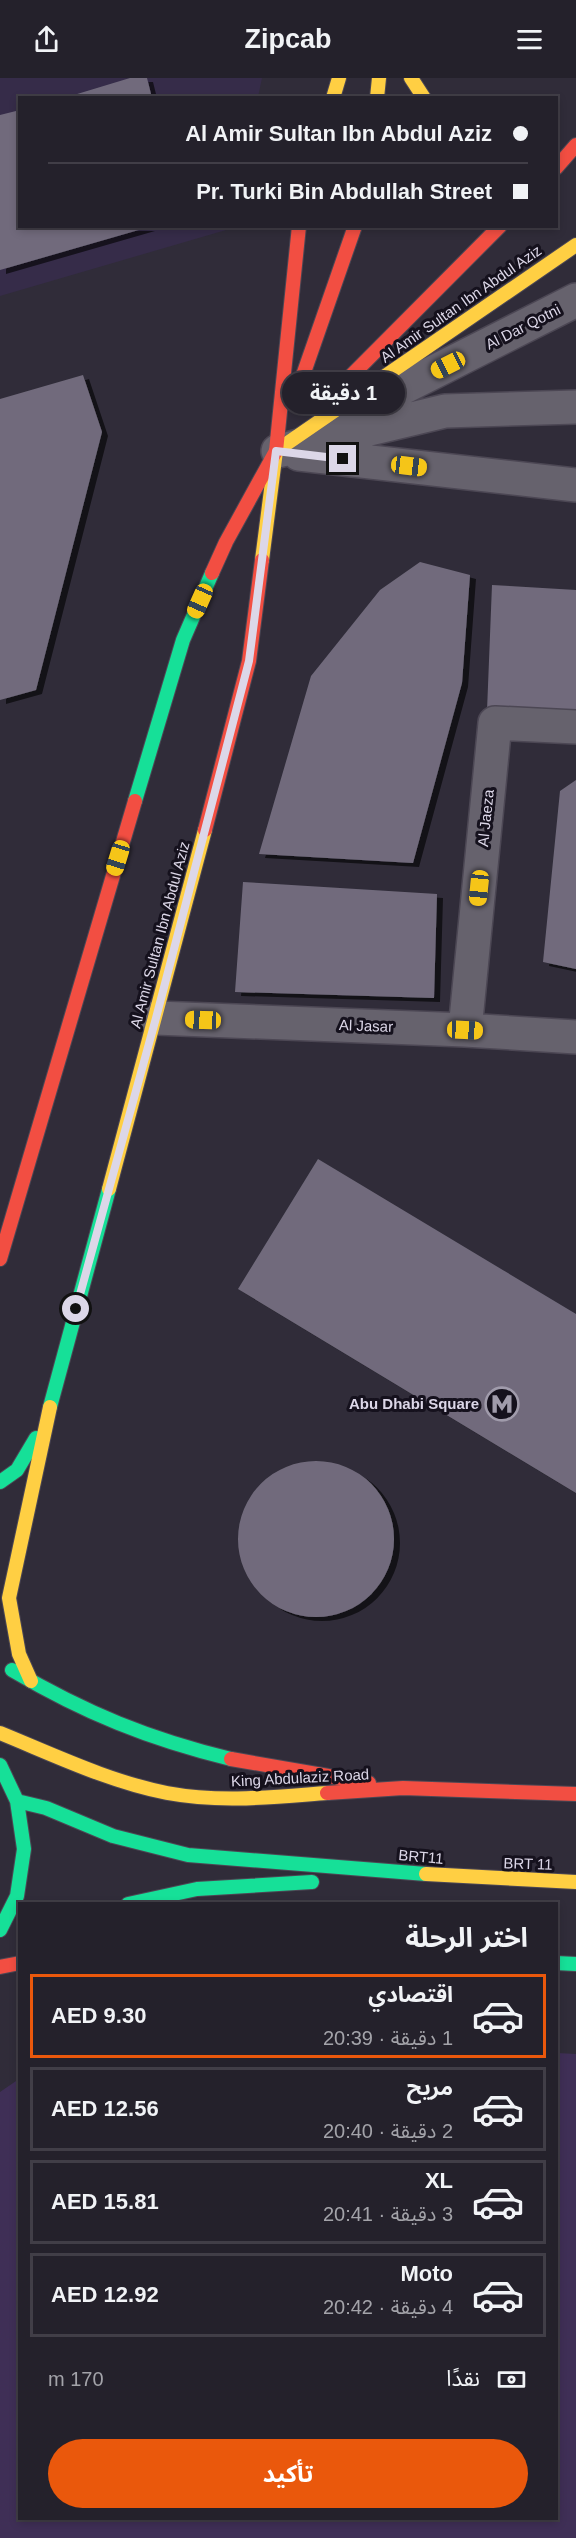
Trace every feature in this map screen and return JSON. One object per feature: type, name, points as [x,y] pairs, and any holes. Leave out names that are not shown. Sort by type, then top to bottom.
[{"type":"street","points":[[334,96],[339,78]]},
{"type":"street","points":[[377,96],[379,78]]},
{"type":"street","points":[[411,78],[423,96]]},
{"type":"street","points":[[558,166],[576,145]]},
{"type":"street","points":[[276,451],[299,228]]},
{"type":"street","points":[[0,1259],[183,640],[226,542],[276,451],[354,228]]},
{"type":"street","name":"Al Amir Sultan Ibn Abdul Aziz","points":[[31,1681],[19,1654],[9,1598],[46,1421],[156,1018],[249,661],[276,451],[498,228]]},
{"type":"street","name":"Al Amir Sultan Ibn Abdul Aziz","points":[[276,451],[576,245]]},
{"type":"street","name":"Al Dar Qotni","points":[[276,451],[576,300]]},
{"type":"street","points":[[276,451],[445,411],[576,407]]},
{"type":"street","points":[[276,451],[576,485]]},
{"type":"street","name":"Al Jaeza","points":[[465,1030],[495,723],[576,727]]},
{"type":"street","name":"Al Jasar","points":[[156,1018],[465,1030],[576,1037]]},
{"type":"street","name":"Al Amir Sultan Ibn Abdul Aziz","points":[[0,1482],[7,1480],[18,1469],[46,1421]]},
{"type":"street","points":[[0,1663],[117,1725],[198,1751],[280,1771],[403,1788]]},
{"type":"street","name":"King Abdulaziz Road","points":[[0,1733],[102,1774],[167,1793],[236,1800],[403,1788],[576,1794]]},
{"type":"street","points":[[0,1765],[17,1801],[24,1849],[16,1896],[3,1935]]},
{"type":"street","name":"BRT11","points":[[17,1801],[46,1808],[112,1836],[188,1855],[479,1878]]},
{"type":"street","name":"BRT11","points":[[137,1902],[197,1889],[335,1881],[479,1878]]},
{"type":"street","name":"BRT 11","points":[[479,1878],[576,1882]]},
{"type":"street","points":[[0,1967],[18,1963]]},
{"type":"street","points":[[558,1963],[576,1964]]},
{"type":"shaded area","points":[[0,78],[262,78],[258,96],[18,96],[18,228],[226,228],[226,230],[0,296]]},
{"type":"shaded area","points":[[558,2053],[576,2054],[576,2538],[0,2538],[0,2092],[18,2080],[18,2520],[558,2520]]},
{"type":"building","points":[[130,78],[147,78],[152,96],[71,96]]},
{"type":"building","points":[[18,110],[18,228],[146,228],[0,270],[0,115]]},
{"type":"building","points":[[83,375],[102,432],[36,690],[0,700],[0,399]]},
{"type":"building","points":[[420,562],[470,575],[462,683],[413,863],[259,854],[311,676],[380,590]]},
{"type":"building","points":[[492,585],[576,590],[576,714],[487,711]]},
{"type":"building","points":[[576,780],[576,969],[543,962],[560,791]]},
{"type":"building","points":[[243,882],[437,894],[434,998],[235,992]]},
{"type":"building","name":"Abu Dhabi Square","points":[[318,1159],[576,1314],[576,1493],[238,1289]]},
{"type":"building","points":[[316,1461],[331,1462],[346,1467],[371,1484],[388,1509],[393,1524],[393,1554],[388,1569],[371,1594],[346,1611],[331,1616],[316,1617],[301,1616],[286,1611],[261,1594],[244,1569],[239,1554],[238,1539],[239,1524],[244,1509],[261,1484],[286,1467],[301,1462]]},
{"type":"traffic: fast","points":[[135,801],[183,640],[212,573]]},
{"type":"traffic: fast","points":[[50,1407],[109,1189]]},
{"type":"traffic: fast","points":[[0,1482],[17,1470],[36,1438]]},
{"type":"traffic: fast","points":[[12,1670],[65,1699],[118,1723],[172,1743],[231,1759]]},
{"type":"traffic: fast","points":[[0,1765],[17,1801],[24,1849],[17,1896],[0,1930]]},
{"type":"traffic: fast","points":[[17,1801],[46,1808],[113,1836],[188,1855],[426,1874]]},
{"type":"traffic: fast","points":[[137,1902],[197,1889],[312,1882]]},
{"type":"traffic: fast","points":[[558,1963],[576,1964]]},
{"type":"traffic: slow","points":[[334,96],[339,78]]},
{"type":"traffic: slow","points":[[377,96],[379,78]]},
{"type":"traffic: slow","points":[[411,78],[423,96]]},
{"type":"traffic: slow","points":[[262,560],[276,451],[576,245]]},
{"type":"traffic: slow","points":[[109,1189],[205,830]]},
{"type":"traffic: slow","points":[[31,1681],[19,1654],[9,1598],[50,1407]]},
{"type":"traffic: slow","points":[[0,1733],[103,1775],[167,1793],[207,1798],[327,1793]]},
{"type":"traffic: slow","points":[[426,1874],[576,1882]]},
{"type":"traffic: jam","points":[[558,166],[576,145]]},
{"type":"traffic: jam","points":[[212,573],[226,542],[276,451],[299,228]]},
{"type":"traffic: jam","points":[[294,401],[354,228]]},
{"type":"traffic: jam","points":[[335,392],[498,228]]},
{"type":"traffic: jam","points":[[205,830],[249,661],[262,560]]},
{"type":"traffic: jam","points":[[0,1259],[135,801]]},
{"type":"traffic: jam","points":[[231,1759],[369,1783]]},
{"type":"traffic: jam","points":[[327,1793],[403,1788],[576,1794]]},
{"type":"traffic: jam","points":[[0,1967],[18,1963]]},
{"type":"place","name":"Abu Dhabi Square","points":[[502,1404]]},
{"type":"route","points":[[76,1309],[156,1018],[249,661],[276,451],[343,459]]}]
